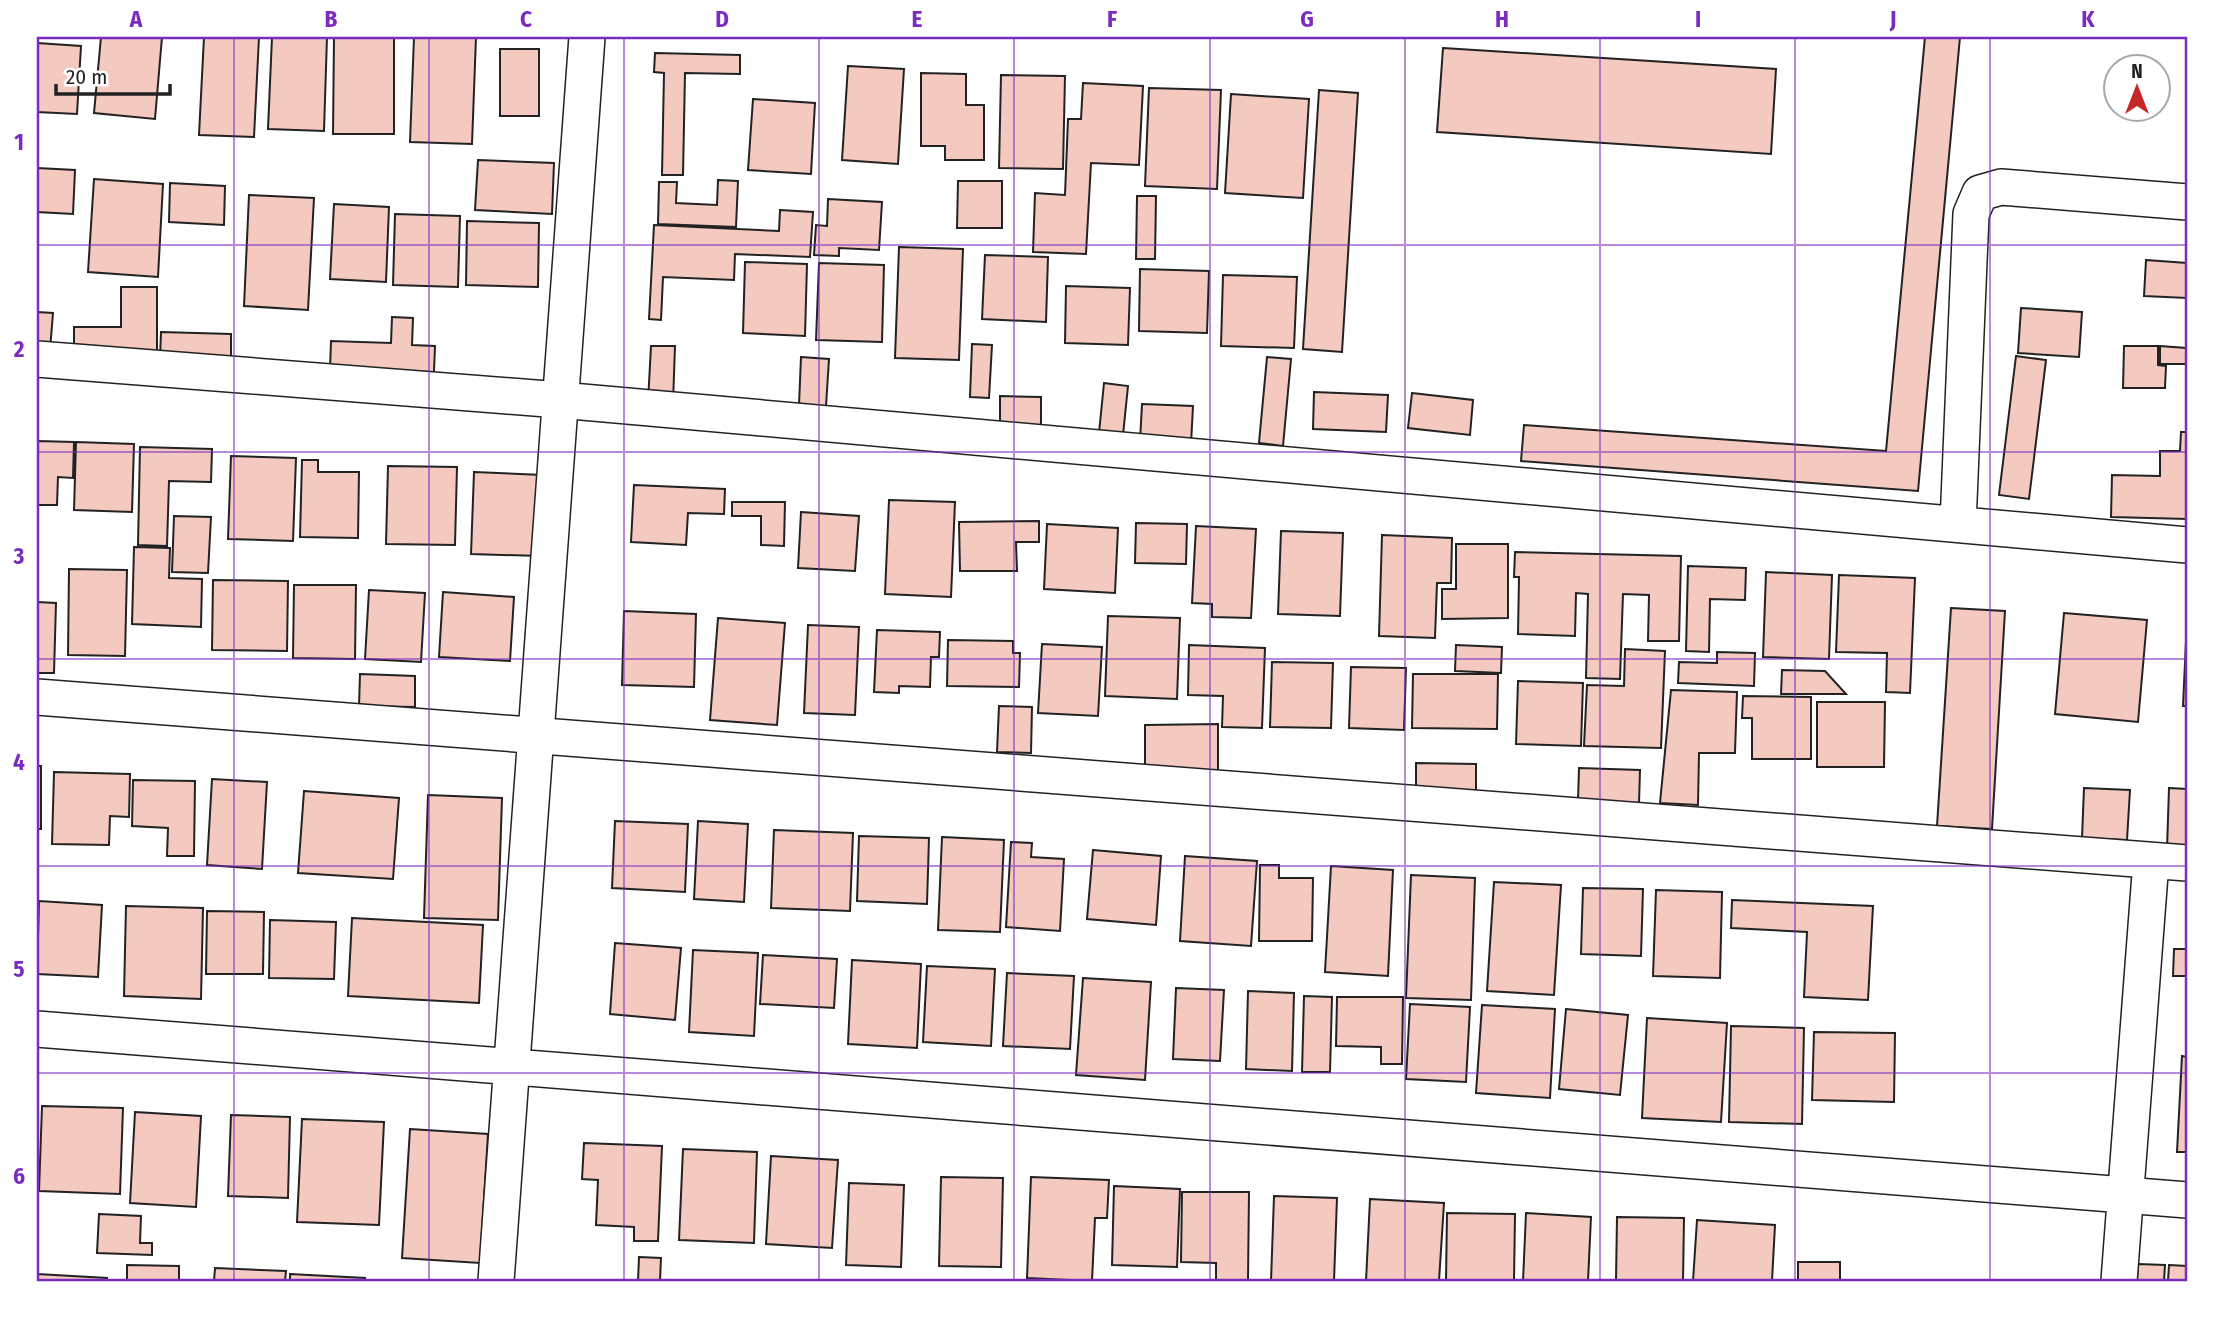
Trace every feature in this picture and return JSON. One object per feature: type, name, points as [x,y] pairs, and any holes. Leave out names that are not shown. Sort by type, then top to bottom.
[{"type":"street","points":[[496,1281],[587,37]]},
{"type":"street","points":[[1958,524],[1972,214],[1980,193],[2001,187],[2187,202]]},
{"type":"street","points":[[37,359],[560,400],[2187,545]]},
{"type":"street","points":[[37,697],[2187,863]]},
{"type":"street","points":[[2119,1281],[2151,861]]},
{"type":"street","points":[[37,1029],[2187,1200]]},
{"type":"building","points":[[101,37],[162,37],[155,119],[94,113]]},
{"type":"building","points":[[204,37],[259,37],[254,137],[199,135]]},
{"type":"building","points":[[272,37],[327,37],[324,131],[268,129]]},
{"type":"building","points":[[334,37],[394,37],[394,134],[333,134]]},
{"type":"building","points":[[414,37],[476,37],[472,144],[410,142]]},
{"type":"building","points":[[1925,37],[1960,37],[1918,491],[1521,461],[1524,425],[1886,451]]},
{"type":"building","points":[[37,43],[81,46],[77,114],[37,112]]},
{"type":"building","points":[[1443,48],[1776,69],[1771,154],[1437,132]]},
{"type":"building","points":[[500,49],[539,49],[539,116],[500,116]]},
{"type":"building","points":[[655,53],[740,55],[740,74],[685,73],[683,175],[662,175],[664,73],[654,72]]},
{"type":"building","points":[[848,66],[904,69],[898,164],[842,160]]},
{"type":"building","points":[[921,73],[966,74],[966,105],[984,105],[984,160],[945,160],[945,146],[921,146]]},
{"type":"building","points":[[1001,75],[1065,76],[1063,169],[999,168]]},
{"type":"building","points":[[1083,83],[1143,86],[1139,165],[1091,163],[1086,254],[1033,252],[1035,193],[1065,195],[1068,119],[1081,119]]},
{"type":"building","points":[[1149,88],[1221,90],[1217,189],[1145,186]]},
{"type":"building","points":[[1319,90],[1358,93],[1342,352],[1303,349]]},
{"type":"building","points":[[1231,94],[1309,99],[1303,198],[1225,193]]},
{"type":"building","points":[[753,99],[815,103],[811,174],[748,170]]},
{"type":"building","points":[[478,160],[554,163],[552,214],[475,210]]},
{"type":"building","points":[[37,168],[75,170],[73,214],[37,212]]},
{"type":"building","points":[[94,179],[163,184],[158,277],[88,272]]},
{"type":"building","points":[[718,180],[738,181],[736,227],[658,224],[659,182],[677,182],[676,203],[717,205]]},
{"type":"building","points":[[958,181],[1002,181],[1002,228],[957,228]]},
{"type":"building","points":[[170,183],[225,186],[224,225],[169,222]]},
{"type":"building","points":[[249,195],[314,198],[308,310],[244,306]]},
{"type":"building","points":[[1137,196],[1156,196],[1155,259],[1136,259]]},
{"type":"building","points":[[828,199],[882,202],[879,250],[839,248],[839,256],[814,255],[816,225],[827,226]]},
{"type":"building","points":[[334,204],[389,207],[386,282],[330,279]]},
{"type":"building","points":[[780,210],[813,212],[810,257],[735,254],[734,280],[663,277],[661,320],[649,319],[654,225],[779,231]]},
{"type":"building","points":[[395,214],[460,216],[458,287],[393,285]]},
{"type":"building","points":[[467,221],[539,223],[538,287],[466,285]]},
{"type":"building","points":[[899,247],[963,249],[959,360],[895,358]]},
{"type":"building","points":[[985,255],[1048,257],[1046,322],[982,319]]},
{"type":"building","points":[[2146,260],[2187,263],[2187,298],[2144,296]]},
{"type":"building","points":[[745,262],[807,264],[805,336],[743,333]]},
{"type":"building","points":[[819,263],[884,265],[882,342],[816,340]]},
{"type":"building","points":[[1140,269],[1209,271],[1207,333],[1139,331]]},
{"type":"building","points":[[1223,275],[1297,277],[1294,348],[1221,346]]},
{"type":"building","points":[[1066,286],[1130,288],[1128,345],[1065,343]]},
{"type":"building","points":[[121,287],[157,287],[157,353],[74,353],[74,327],[121,327]]},
{"type":"building","points":[[2021,308],[2082,312],[2079,357],[2018,353]]},
{"type":"building","points":[[37,312],[53,313],[50,350],[37,349]]},
{"type":"building","points":[[392,317],[413,318],[412,345],[435,346],[434,372],[330,369],[331,341],[391,343]]},
{"type":"building","points":[[161,332],[231,334],[231,359],[160,358]]},
{"type":"building","points":[[972,344],[992,345],[989,398],[970,397]]},
{"type":"building","points":[[651,346],[675,346],[673,403],[648,402]]},
{"type":"building","points":[[2124,346],[2158,346],[2158,365],[2166,366],[2165,388],[2123,388]]},
{"type":"building","points":[[2160,346],[2186,348],[2186,364],[2160,364]]},
{"type":"building","points":[[2016,356],[2046,360],[2029,499],[1999,495]]},
{"type":"building","points":[[801,357],[829,359],[826,406],[799,405]]},
{"type":"building","points":[[1267,357],[1291,359],[1283,446],[1259,443]]},
{"type":"building","points":[[1104,383],[1128,386],[1123,435],[1099,433]]},
{"type":"building","points":[[1314,392],[1388,395],[1386,432],[1313,429]]},
{"type":"building","points":[[1412,393],[1473,400],[1470,435],[1408,428]]},
{"type":"building","points":[[1000,396],[1041,397],[1041,428],[1000,427]]},
{"type":"building","points":[[1142,404],[1193,406],[1191,444],[1140,441]]},
{"type":"building","points":[[2181,432],[2187,432],[2187,519],[2111,517],[2112,475],[2160,476],[2160,451],[2180,451]]},
{"type":"building","points":[[37,441],[74,442],[73,478],[58,477],[57,505],[37,505]]},
{"type":"building","points":[[76,442],[134,444],[132,512],[74,510]]},
{"type":"building","points":[[140,447],[212,449],[211,482],[169,481],[167,546],[138,545]]},
{"type":"building","points":[[231,456],[296,458],[293,541],[228,539]]},
{"type":"building","points":[[302,460],[318,460],[318,472],[359,472],[358,538],[300,537]]},
{"type":"building","points":[[388,466],[457,467],[455,545],[386,544]]},
{"type":"building","points":[[474,472],[543,475],[540,556],[471,554]]},
{"type":"building","points":[[634,485],[725,489],[724,514],[688,513],[686,545],[631,542]]},
{"type":"building","points":[[889,500],[955,502],[951,597],[885,594]]},
{"type":"building","points":[[732,502],[785,502],[784,546],[761,545],[761,516],[732,516]]},
{"type":"building","points":[[801,512],[859,516],[855,571],[798,568]]},
{"type":"building","points":[[174,516],[211,517],[208,573],[172,572]]},
{"type":"building","points":[[1039,521],[1039,542],[1016,542],[1017,571],[960,571],[959,522]]},
{"type":"building","points":[[1136,523],[1187,524],[1186,564],[1135,563]]},
{"type":"building","points":[[1047,524],[1118,528],[1115,593],[1044,589]]},
{"type":"building","points":[[1196,526],[1256,529],[1251,618],[1212,617],[1212,604],[1192,603]]},
{"type":"building","points":[[1281,531],[1343,533],[1340,616],[1278,614]]},
{"type":"building","points":[[1382,535],[1452,538],[1451,583],[1437,583],[1435,638],[1379,636]]},
{"type":"building","points":[[1456,544],[1508,544],[1508,618],[1442,619],[1442,589],[1456,589]]},
{"type":"building","points":[[134,547],[170,548],[169,578],[202,579],[201,627],[132,624]]},
{"type":"building","points":[[1515,552],[1681,556],[1679,641],[1648,641],[1649,595],[1623,594],[1620,679],[1586,678],[1588,594],[1576,593],[1575,636],[1518,634],[1519,577],[1514,577]]},
{"type":"building","points":[[1688,566],[1746,568],[1745,600],[1710,599],[1709,652],[1686,651]]},
{"type":"building","points":[[69,569],[127,570],[125,656],[68,655]]},
{"type":"building","points":[[1766,572],[1832,575],[1829,659],[1763,657]]},
{"type":"building","points":[[1839,575],[1915,578],[1910,693],[1886,692],[1887,653],[1836,652]]},
{"type":"building","points":[[213,580],[288,581],[287,651],[212,650]]},
{"type":"building","points":[[294,585],[356,585],[355,659],[293,658]]},
{"type":"building","points":[[369,590],[425,593],[421,662],[365,659]]},
{"type":"building","points":[[443,592],[514,597],[510,661],[439,657]]},
{"type":"building","points":[[37,602],[56,603],[54,673],[37,673]]},
{"type":"building","points":[[1951,608],[2005,611],[1992,829],[1937,826]]},
{"type":"building","points":[[624,611],[696,614],[694,687],[622,685]]},
{"type":"building","points":[[2064,613],[2147,620],[2138,722],[2055,714]]},
{"type":"building","points":[[1108,616],[1180,618],[1177,699],[1105,696]]},
{"type":"building","points":[[718,618],[785,623],[777,725],[710,720]]},
{"type":"building","points":[[808,625],[859,627],[855,715],[804,713]]},
{"type":"building","points":[[877,630],[940,632],[939,657],[931,657],[930,687],[899,686],[899,693],[874,692]]},
{"type":"building","points":[[948,640],[1013,641],[1013,653],[1020,653],[1019,687],[947,686]]},
{"type":"building","points":[[2186,641],[2187,706],[2183,706]]},
{"type":"building","points":[[1042,644],[1102,647],[1098,716],[1038,713]]},
{"type":"building","points":[[1189,645],[1265,648],[1262,728],[1222,727],[1223,696],[1188,695]]},
{"type":"building","points":[[1456,645],[1502,647],[1501,673],[1455,671]]},
{"type":"building","points":[[1625,649],[1665,651],[1661,748],[1584,746],[1587,685],[1624,686]]},
{"type":"building","points":[[1717,652],[1755,653],[1754,686],[1678,683],[1679,662],[1717,663]]},
{"type":"building","points":[[1272,662],[1333,663],[1331,728],[1270,727]]},
{"type":"building","points":[[1351,667],[1406,668],[1404,730],[1349,728]]},
{"type":"building","points":[[1782,670],[1825,671],[1846,694],[1781,694]]},
{"type":"building","points":[[360,674],[415,676],[415,707],[359,706]]},
{"type":"building","points":[[1413,674],[1498,674],[1497,729],[1412,728]]},
{"type":"building","points":[[1518,681],[1583,683],[1581,746],[1516,744]]},
{"type":"building","points":[[1671,690],[1737,692],[1735,753],[1699,753],[1698,805],[1660,803]]},
{"type":"building","points":[[1743,696],[1811,697],[1811,759],[1752,759],[1752,718],[1742,718]]},
{"type":"building","points":[[1817,702],[1885,702],[1884,767],[1817,767]]},
{"type":"building","points":[[999,706],[1032,707],[1031,753],[997,752]]},
{"type":"building","points":[[1218,724],[1218,770],[1145,770],[1145,725]]},
{"type":"building","points":[[1416,763],[1476,764],[1476,792],[1416,791]]},
{"type":"building","points":[[37,766],[41,766],[41,829],[37,829]]},
{"type":"building","points":[[1579,768],[1640,770],[1639,803],[1578,801]]},
{"type":"building","points":[[54,772],[130,774],[129,817],[110,816],[109,845],[52,844]]},
{"type":"building","points":[[212,779],[267,782],[262,869],[207,865]]},
{"type":"building","points":[[133,780],[195,781],[194,856],[167,856],[168,828],[132,826]]},
{"type":"building","points":[[2084,788],[2130,790],[2127,840],[2082,838]]},
{"type":"building","points":[[2169,788],[2187,789],[2187,850],[2167,849]]},
{"type":"building","points":[[304,791],[399,798],[393,879],[298,873]]},
{"type":"building","points":[[428,795],[502,798],[498,920],[424,918]]},
{"type":"building","points":[[615,821],[688,824],[685,892],[612,888]]},
{"type":"building","points":[[698,821],[748,824],[744,902],[694,899]]},
{"type":"building","points":[[774,830],[853,833],[850,911],[771,908]]},
{"type":"building","points":[[859,836],[929,838],[927,904],[857,901]]},
{"type":"building","points":[[942,837],[1004,840],[1000,932],[938,930]]},
{"type":"building","points":[[1011,842],[1032,843],[1031,857],[1064,859],[1060,931],[1006,927]]},
{"type":"building","points":[[1093,850],[1161,856],[1156,925],[1087,919]]},
{"type":"building","points":[[1185,856],[1257,861],[1251,946],[1180,941]]},
{"type":"building","points":[[1260,865],[1279,865],[1279,878],[1313,878],[1312,941],[1259,941]]},
{"type":"building","points":[[1331,866],[1393,870],[1388,976],[1325,972]]},
{"type":"building","points":[[1411,875],[1475,878],[1471,1000],[1406,998]]},
{"type":"building","points":[[1494,882],[1561,885],[1554,995],[1487,991]]},
{"type":"building","points":[[1583,888],[1643,889],[1641,956],[1581,954]]},
{"type":"building","points":[[1656,890],[1722,892],[1720,978],[1653,976]]},
{"type":"building","points":[[1732,900],[1873,906],[1868,1000],[1804,997],[1807,932],[1731,928]]},
{"type":"building","points":[[39,901],[102,905],[98,977],[37,974]]},
{"type":"building","points":[[126,906],[203,908],[201,999],[124,996]]},
{"type":"building","points":[[207,911],[264,912],[263,974],[206,974]]},
{"type":"building","points":[[352,918],[483,925],[479,1003],[348,996]]},
{"type":"building","points":[[270,920],[336,922],[334,979],[269,978]]},
{"type":"building","points":[[615,943],[681,948],[675,1020],[610,1014]]},
{"type":"building","points":[[2174,949],[2187,949],[2187,976],[2173,976]]},
{"type":"building","points":[[693,950],[758,953],[754,1036],[689,1032]]},
{"type":"building","points":[[763,955],[837,959],[834,1008],[760,1004]]},
{"type":"building","points":[[852,960],[921,964],[917,1048],[848,1044]]},
{"type":"building","points":[[927,966],[995,969],[991,1046],[923,1042]]},
{"type":"building","points":[[1007,973],[1074,976],[1070,1049],[1003,1046]]},
{"type":"building","points":[[1083,978],[1151,982],[1145,1080],[1076,1075]]},
{"type":"building","points":[[1176,988],[1224,990],[1220,1061],[1173,1059]]},
{"type":"building","points":[[1248,991],[1294,993],[1292,1071],[1246,1069]]},
{"type":"building","points":[[1304,996],[1332,997],[1330,1072],[1302,1072]]},
{"type":"building","points":[[1337,997],[1403,997],[1402,1064],[1381,1064],[1381,1047],[1336,1046]]},
{"type":"building","points":[[1410,1004],[1470,1007],[1466,1082],[1406,1079]]},
{"type":"building","points":[[1482,1005],[1555,1009],[1550,1098],[1476,1093]]},
{"type":"building","points":[[1566,1009],[1628,1015],[1620,1095],[1559,1089]]},
{"type":"building","points":[[1647,1018],[1727,1023],[1721,1122],[1642,1118]]},
{"type":"building","points":[[1731,1026],[1804,1028],[1802,1124],[1729,1122]]},
{"type":"building","points":[[1814,1032],[1895,1033],[1894,1102],[1812,1100]]},
{"type":"building","points":[[2182,1056],[2187,1057],[2187,1152],[2177,1152]]},
{"type":"building","points":[[42,1106],[123,1108],[120,1194],[39,1191]]},
{"type":"building","points":[[135,1112],[201,1116],[196,1207],[130,1203]]},
{"type":"building","points":[[231,1115],[290,1117],[288,1198],[228,1196]]},
{"type":"building","points":[[302,1119],[384,1122],[379,1225],[297,1222]]},
{"type":"building","points":[[410,1129],[488,1134],[480,1263],[402,1258]]},
{"type":"building","points":[[584,1143],[662,1146],[658,1241],[634,1241],[634,1227],[596,1225],[598,1180],[582,1179]]},
{"type":"building","points":[[683,1149],[757,1152],[754,1243],[679,1240]]},
{"type":"building","points":[[771,1156],[838,1160],[832,1248],[766,1244]]},
{"type":"building","points":[[941,1177],[1003,1178],[1001,1267],[939,1266]]},
{"type":"building","points":[[1031,1177],[1109,1180],[1107,1218],[1095,1218],[1092,1281],[1027,1278]]},
{"type":"building","points":[[849,1183],[904,1185],[901,1267],[846,1265]]},
{"type":"building","points":[[1114,1186],[1180,1189],[1177,1267],[1112,1265]]},
{"type":"building","points":[[1182,1192],[1249,1192],[1248,1281],[1216,1281],[1216,1263],[1181,1262]]},
{"type":"building","points":[[1274,1196],[1337,1198],[1334,1281],[1271,1281]]},
{"type":"building","points":[[1370,1199],[1444,1203],[1439,1281],[1366,1281]]},
{"type":"building","points":[[1447,1213],[1515,1214],[1514,1281],[1446,1281]]},
{"type":"building","points":[[1526,1213],[1591,1217],[1588,1281],[1523,1281]]},
{"type":"building","points":[[99,1214],[141,1216],[140,1243],[152,1243],[152,1255],[97,1253]]},
{"type":"building","points":[[1617,1217],[1684,1218],[1683,1281],[1616,1281]]},
{"type":"building","points":[[1697,1220],[1775,1225],[1772,1281],[1693,1281]]},
{"type":"building","points":[[639,1257],[661,1258],[660,1281],[638,1281]]},
{"type":"building","points":[[1798,1262],[1840,1262],[1840,1281],[1798,1281]]},
{"type":"building","points":[[2138,1264],[2165,1265],[2164,1281],[2137,1281]]},
{"type":"building","points":[[127,1265],[179,1266],[179,1281],[127,1281]]},
{"type":"building","points":[[2169,1265],[2187,1266],[2187,1281],[2168,1281]]},
{"type":"building","points":[[215,1268],[286,1271],[285,1281],[214,1281]]},
{"type":"building","points":[[37,1274],[107,1278],[107,1281],[37,1281]]},
{"type":"building","points":[[290,1274],[365,1278],[364,1281],[290,1281]]}]
